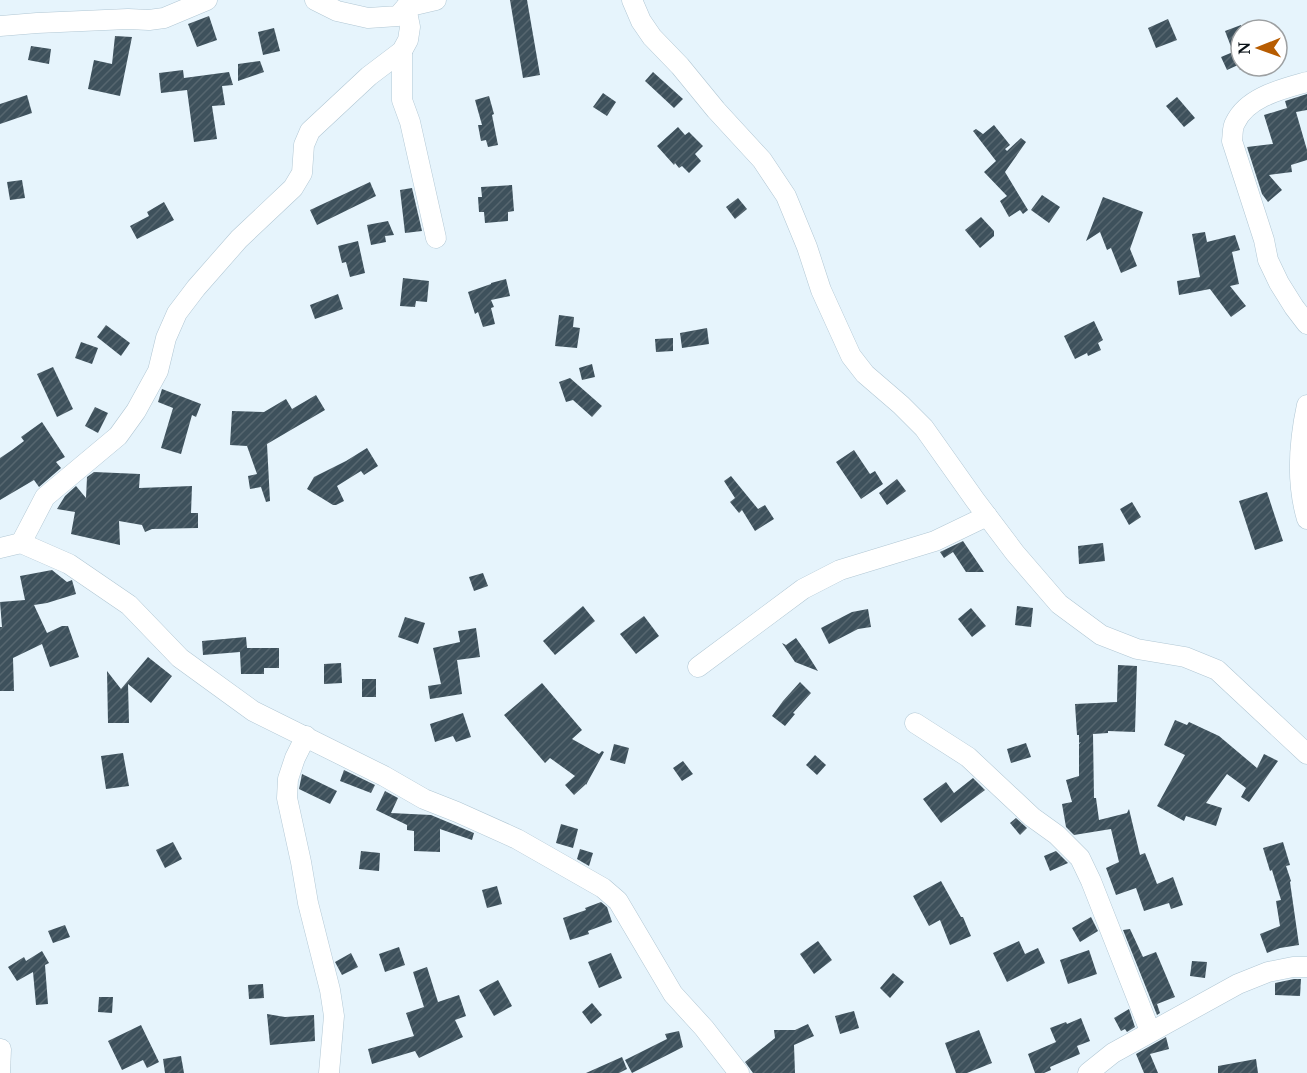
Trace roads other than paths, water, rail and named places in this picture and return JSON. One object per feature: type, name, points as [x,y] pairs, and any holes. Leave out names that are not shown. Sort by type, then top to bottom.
[{"type":"street","points":[[0,26],[128,19],[149,20],[164,18],[207,0]]},
{"type":"street","points":[[315,0],[337,11],[368,18],[398,16],[406,7],[436,0]]},
{"type":"street","points":[[632,0],[641,21],[652,37],[762,160],[786,196],[807,247],[821,291],[852,356],[865,374],[924,428],[1015,553],[1059,604],[1101,635],[1137,649],[1185,657],[1216,669],[1307,754]]},
{"type":"street","points":[[21,543],[45,497],[118,436],[136,411],[158,371],[166,338],[183,304],[238,239],[293,188],[303,173],[304,145],[310,131],[369,76],[402,51],[408,40],[410,27],[406,7]]},
{"type":"street","points":[[402,51],[402,100],[410,122],[436,238]]},
{"type":"street","points":[[1305,319],[1279,283],[1268,260],[1264,240],[1232,141],[1233,125],[1241,112],[1254,101],[1307,82]]},
{"type":"street","points":[[1307,405],[1300,449],[1300,483],[1307,519]]},
{"type":"street","points":[[698,667],[803,589],[840,570],[935,541],[987,516]]},
{"type":"street","points":[[0,548],[21,543],[78,569],[129,605],[180,658],[253,711],[384,776],[424,799],[517,839],[603,888],[618,901],[673,994],[704,1028],[739,1073]]},
{"type":"street","points":[[915,723],[968,757],[1080,858],[1150,1032]]},
{"type":"street","points":[[306,736],[295,758],[288,780],[287,798],[334,1016],[329,1073]]},
{"type":"street","points":[[1088,1073],[1113,1053],[1238,984],[1268,972],[1307,967]]},
{"type":"street","points":[[0,1073],[1,1049]]}]
